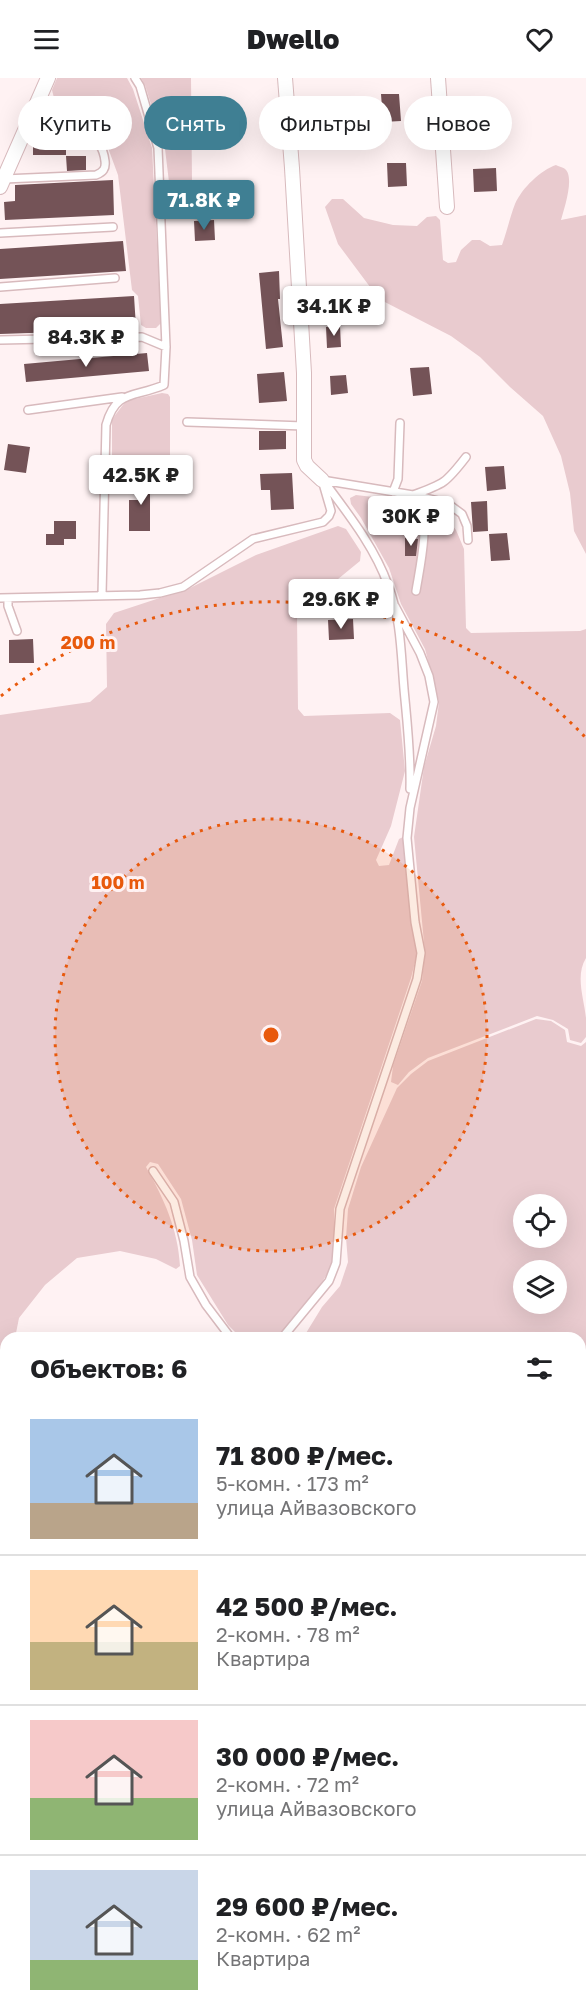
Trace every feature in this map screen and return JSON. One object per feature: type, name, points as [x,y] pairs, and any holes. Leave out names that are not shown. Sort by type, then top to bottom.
[{"type":"street","points":[[2,183],[48,78]]},
{"type":"street","points":[[285,78],[303,350],[304,460],[322,480]]},
{"type":"street","points":[[438,78],[447,207]]},
{"type":"lane","points":[[28,410],[122,397],[148,392],[164,385],[166,347],[158,148],[140,86],[135,78]]},
{"type":"lane","points":[[2,183],[96,175],[106,167],[103,150]]},
{"type":"lane","points":[[0,233],[113,227]]},
{"type":"lane","points":[[0,286],[115,278]]},
{"type":"lane","points":[[0,340],[142,336],[166,347]]},
{"type":"lane","points":[[102,595],[106,425],[110,411],[122,397]]},
{"type":"lane","points":[[187,422],[305,426]]},
{"type":"lane","points":[[393,492],[398,478],[400,423]]},
{"type":"lane","points":[[417,496],[440,486],[451,476],[465,457]]},
{"type":"lane","points":[[17,631],[4,598],[160,593],[183,587],[253,539],[323,522],[331,511],[322,480]]},
{"type":"lane","points":[[322,480],[447,503],[462,514],[467,526],[468,540]]},
{"type":"lane","points":[[287,1332],[329,1281],[336,1263],[340,1209],[417,979],[421,953],[415,922],[407,838],[410,808],[409,733],[395,606],[388,583],[356,525],[322,480]]},
{"type":"lane","points":[[416,591],[424,531],[423,507],[417,496]]},
{"type":"lane","points":[[395,606],[420,653],[429,676],[434,702],[410,808]]},
{"type":"lane","points":[[153,1171],[174,1202],[190,1277],[206,1305],[226,1332]]},
{"type":"shaded area","points":[[57,78],[127,78],[133,89],[144,123],[144,150],[152,150],[161,323],[156,328],[146,328],[141,325],[138,296],[132,290],[118,175],[109,150],[132,150],[132,96],[54,96],[52,90]]},
{"type":"shaded area","points":[[141,78],[191,78],[191,96],[148,96]]},
{"type":"shaded area","points":[[165,150],[192,150],[192,181],[188,185],[173,186],[169,182]]},
{"type":"shaded area","points":[[556,165],[565,169],[569,179],[561,220],[586,215],[586,554],[574,531],[570,493],[561,456],[543,416],[480,357],[451,336],[379,299],[338,244],[325,207],[332,199],[343,199],[364,218],[393,225],[417,226],[427,217],[436,216],[440,220],[443,260],[448,263],[456,262],[461,250],[472,240],[480,240],[490,246],[502,245],[515,204],[522,192],[538,175]]},
{"type":"shaded area","points":[[162,393],[170,397],[170,456],[167,461],[116,461],[112,457],[112,420],[116,414],[126,401]]},
{"type":"shaded area","points":[[356,495],[390,499],[441,511],[456,530],[464,549],[466,628],[471,633],[586,629],[586,958],[581,972],[581,987],[586,1018],[586,1037],[581,1043],[570,1040],[568,1029],[553,1020],[537,1016],[428,1058],[409,1072],[398,1085],[391,1082],[393,1066],[422,981],[425,953],[414,837],[424,767],[436,726],[439,702],[425,649],[401,604],[389,568],[351,504],[350,498]]},
{"type":"shaded area","points":[[338,526],[346,529],[361,552],[360,561],[297,615],[298,709],[304,716],[390,713],[400,720],[405,771],[391,826],[376,860],[379,866],[389,865],[399,839],[405,838],[411,918],[417,954],[334,1209],[334,1263],[312,1298],[282,1332],[235,1332],[228,1325],[197,1275],[192,1240],[181,1199],[158,1164],[150,1162],[146,1167],[169,1215],[179,1252],[180,1266],[176,1269],[156,1259],[120,1251],[77,1258],[45,1285],[19,1318],[16,1332],[0,1332],[0,715],[90,702],[107,687],[106,624],[114,613],[190,588],[256,555]]},
{"type":"shaded area","points":[[536,1019],[551,1021],[565,1030],[567,1042],[581,1046],[586,1042],[586,1332],[307,1332],[322,1307],[340,1286],[348,1262],[346,1238],[348,1209],[361,1167],[397,1088],[428,1061]]},
{"type":"building","points":[[381,94],[399,94],[401,121],[392,122],[392,96],[381,96]]},
{"type":"building","points":[[33,150],[66,150],[66,155],[33,155]]},
{"type":"building","points":[[66,156],[86,156],[86,170],[67,171]]},
{"type":"building","points":[[387,163],[406,163],[407,186],[388,187]]},
{"type":"building","points":[[496,168],[497,191],[474,192],[473,169]]},
{"type":"building","points":[[113,180],[114,215],[5,220],[4,202],[15,201],[15,185]]},
{"type":"building","points":[[214,220],[215,240],[195,241],[194,221]]},
{"type":"building","points":[[123,241],[126,271],[0,279],[0,249]]},
{"type":"building","points":[[279,271],[280,299],[278,299],[283,347],[266,349],[259,273]]},
{"type":"building","points":[[134,296],[136,327],[97,330],[96,320],[59,322],[60,332],[0,334],[0,304]]},
{"type":"building","points":[[340,326],[341,347],[327,348],[326,327]]},
{"type":"building","points":[[147,353],[149,371],[26,382],[24,364]]},
{"type":"building","points":[[429,367],[432,394],[413,396],[410,368]]},
{"type":"building","points":[[284,372],[287,401],[259,403],[257,374]]},
{"type":"building","points":[[346,375],[348,393],[331,395],[330,376]]},
{"type":"building","points":[[259,431],[286,431],[286,449],[259,450]]},
{"type":"building","points":[[8,444],[30,447],[26,473],[4,470]]},
{"type":"building","points":[[504,466],[506,489],[487,491],[485,467]]},
{"type":"building","points":[[139,472],[150,472],[150,531],[129,531],[129,500],[138,500]]},
{"type":"building","points":[[292,473],[294,509],[271,510],[270,490],[261,490],[260,474]]},
{"type":"building","points":[[487,501],[488,531],[473,532],[471,502]]},
{"type":"building","points":[[54,521],[76,521],[76,539],[64,539],[64,545],[46,545],[46,534],[54,534]]},
{"type":"building","points":[[507,533],[510,560],[491,561],[489,534]]},
{"type":"building","points":[[405,538],[418,539],[416,556],[405,556]]},
{"type":"building","points":[[353,619],[354,639],[329,640],[328,620]]},
{"type":"building","points":[[33,639],[34,663],[9,663],[9,640]]}]
